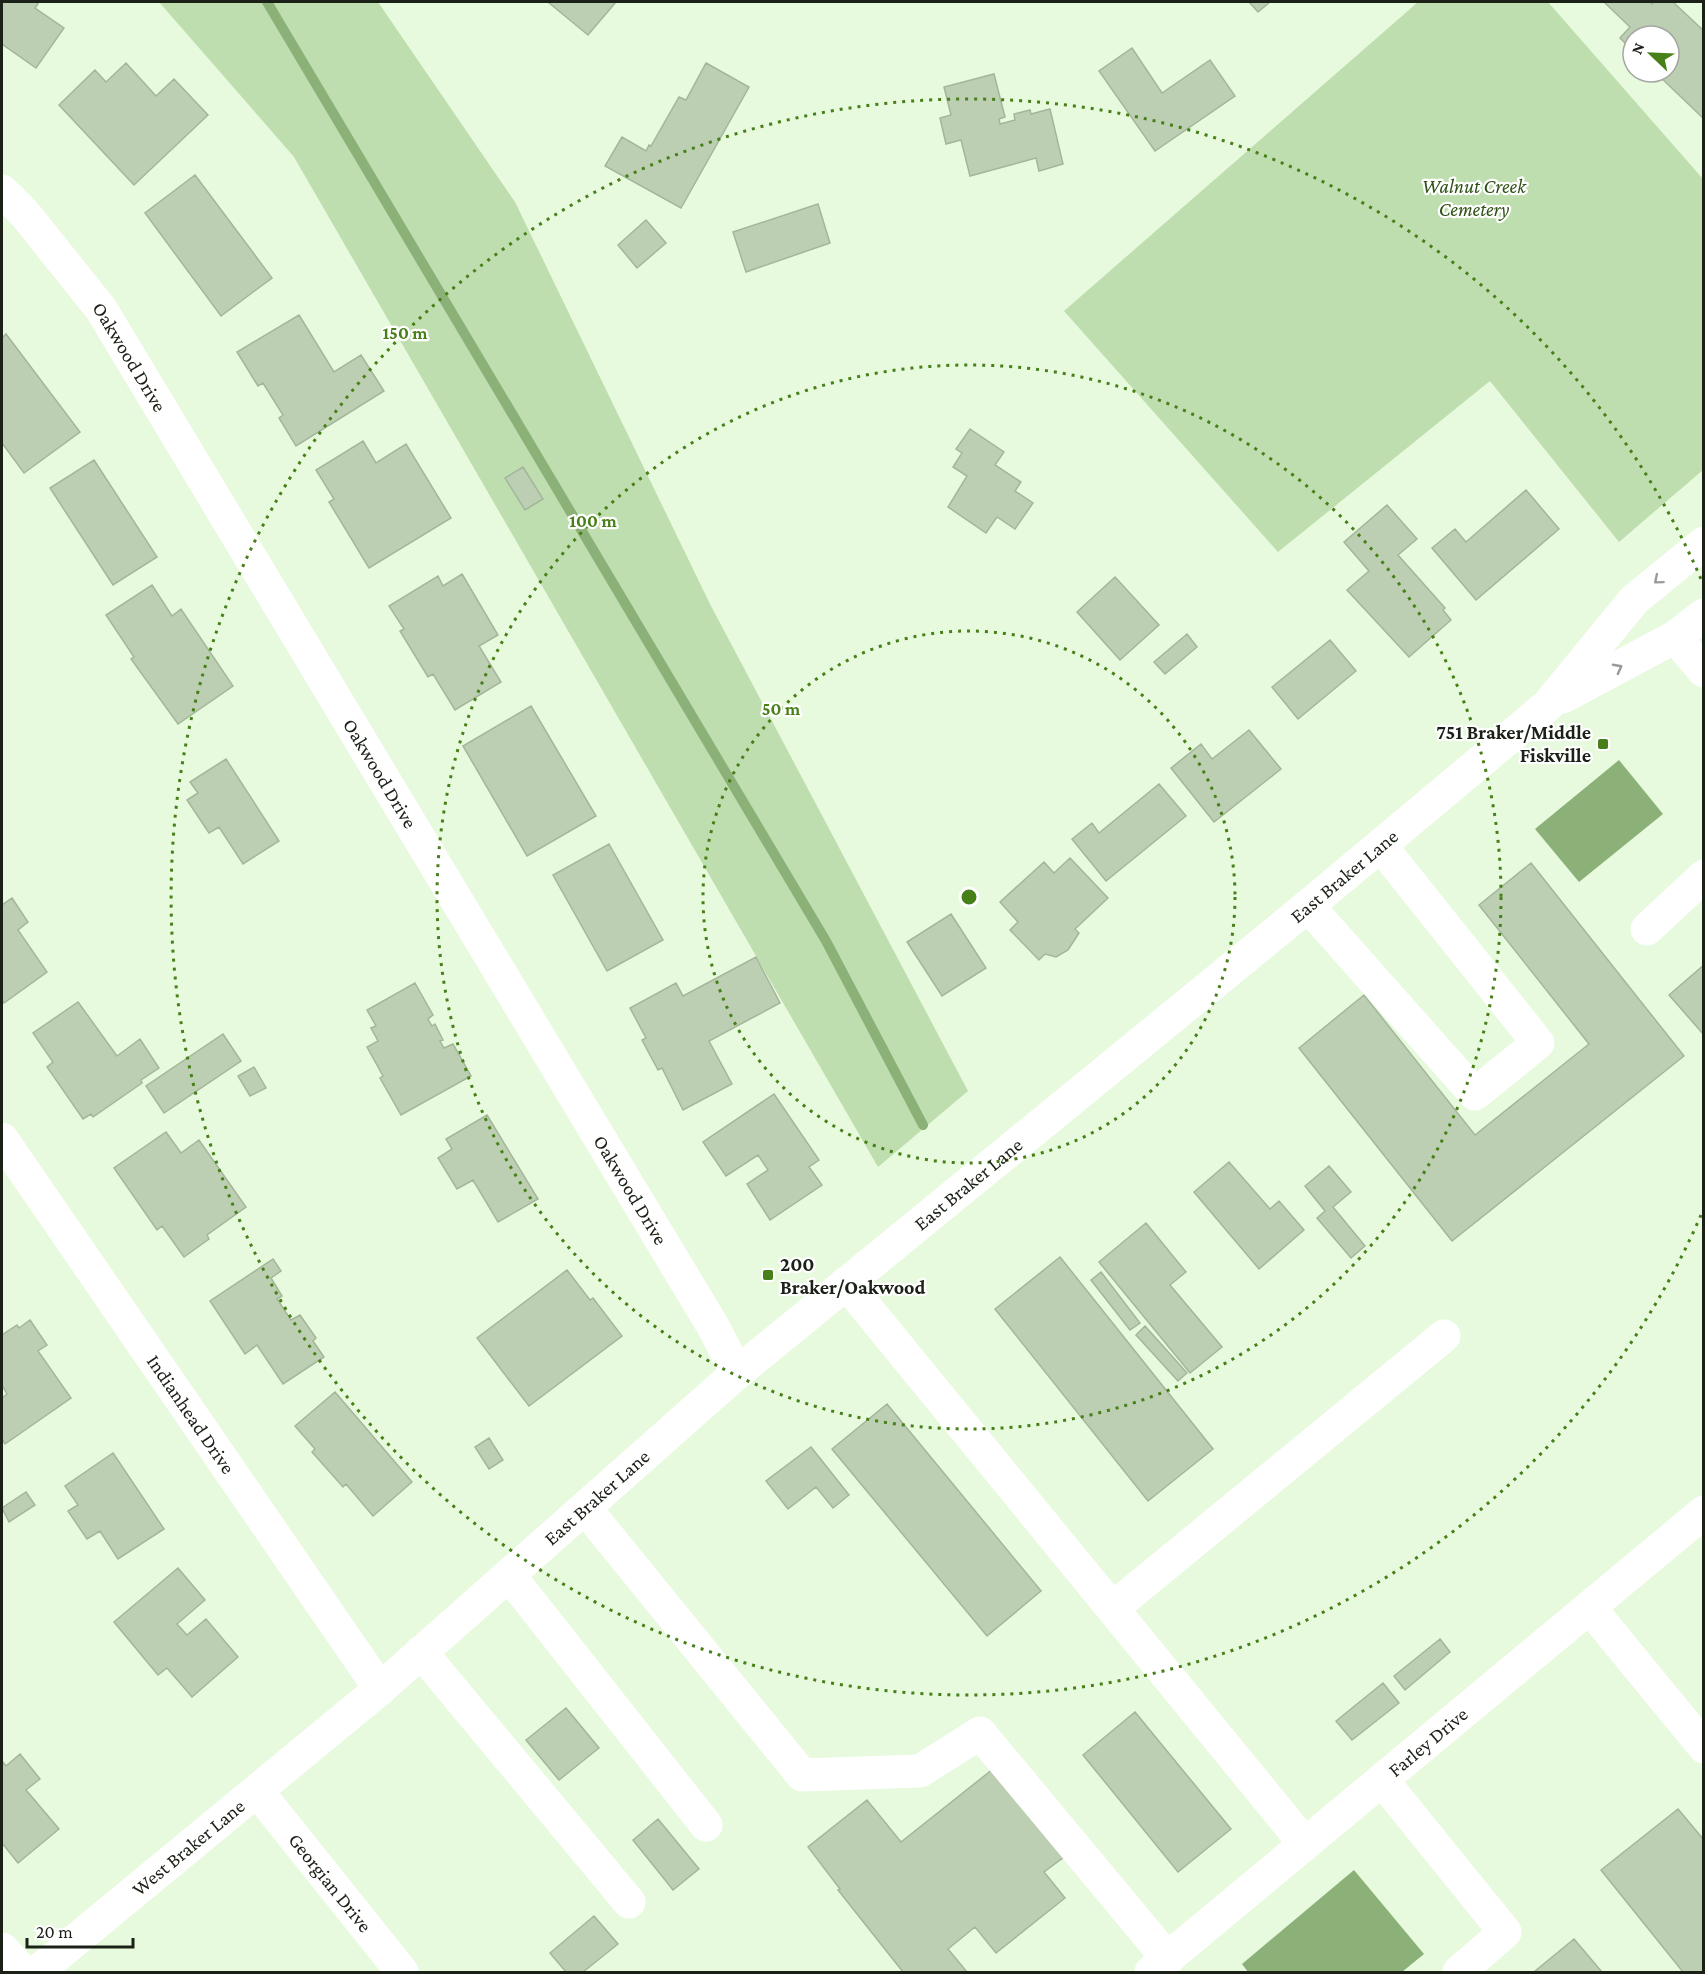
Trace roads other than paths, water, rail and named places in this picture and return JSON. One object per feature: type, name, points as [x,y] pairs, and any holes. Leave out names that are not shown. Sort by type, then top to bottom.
[{"type":"street","name":"Oakwood Drive","points":[[2,191],[25,214],[101,309],[714,1328],[737,1373]]},
{"type":"street","name":"East Braker Lane","points":[[258,1792],[380,1689],[737,1373],[1381,846],[1548,705],[1634,600],[1704,543]]},
{"type":"street","name":"East Braker Lane","points":[[1548,705],[1675,638],[1704,615]]},
{"type":"street","points":[[1675,638],[1704,670]]},
{"type":"street","points":[[1308,906],[1475,1094],[1538,1043],[1381,846]]},
{"type":"street","points":[[1647,929],[1704,876]]},
{"type":"street","name":"Indianhead Drive","points":[[2,1139],[380,1689]]},
{"type":"street","points":[[846,1283],[1305,1844]]},
{"type":"street","points":[[1113,1608],[1444,1336]]},
{"type":"street","points":[[585,1508],[802,1775],[920,1771],[980,1733],[1160,1966]]},
{"type":"street","name":"Farley Drive","points":[[1160,1966],[1704,1512]]},
{"type":"street","points":[[509,1575],[706,1825]]},
{"type":"street","points":[[1590,1608],[1704,1747]]},
{"type":"street","points":[[422,1652],[629,1902]]},
{"type":"street","points":[[1382,1780],[1505,1932],[1459,1972]]},
{"type":"street","name":"West Braker Lane","points":[[37,1972],[258,1792]]},
{"type":"street","name":"Georgian Drive","points":[[258,1792],[402,1972]]},
{"type":"street","points":[[2,1949],[23,1972]]},
{"type":"waterway","points":[[267,2],[826,941],[923,1125]]},
{"type":"place","name":"751 Braker/Middle Fiskville","points":[[1603,744]]},
{"type":"place","name":"200 Braker/Oakwood","points":[[768,1275]]},
{"type":"park label","name":"Walnut Creek Cemetery","points":[[1474,198]]}]
